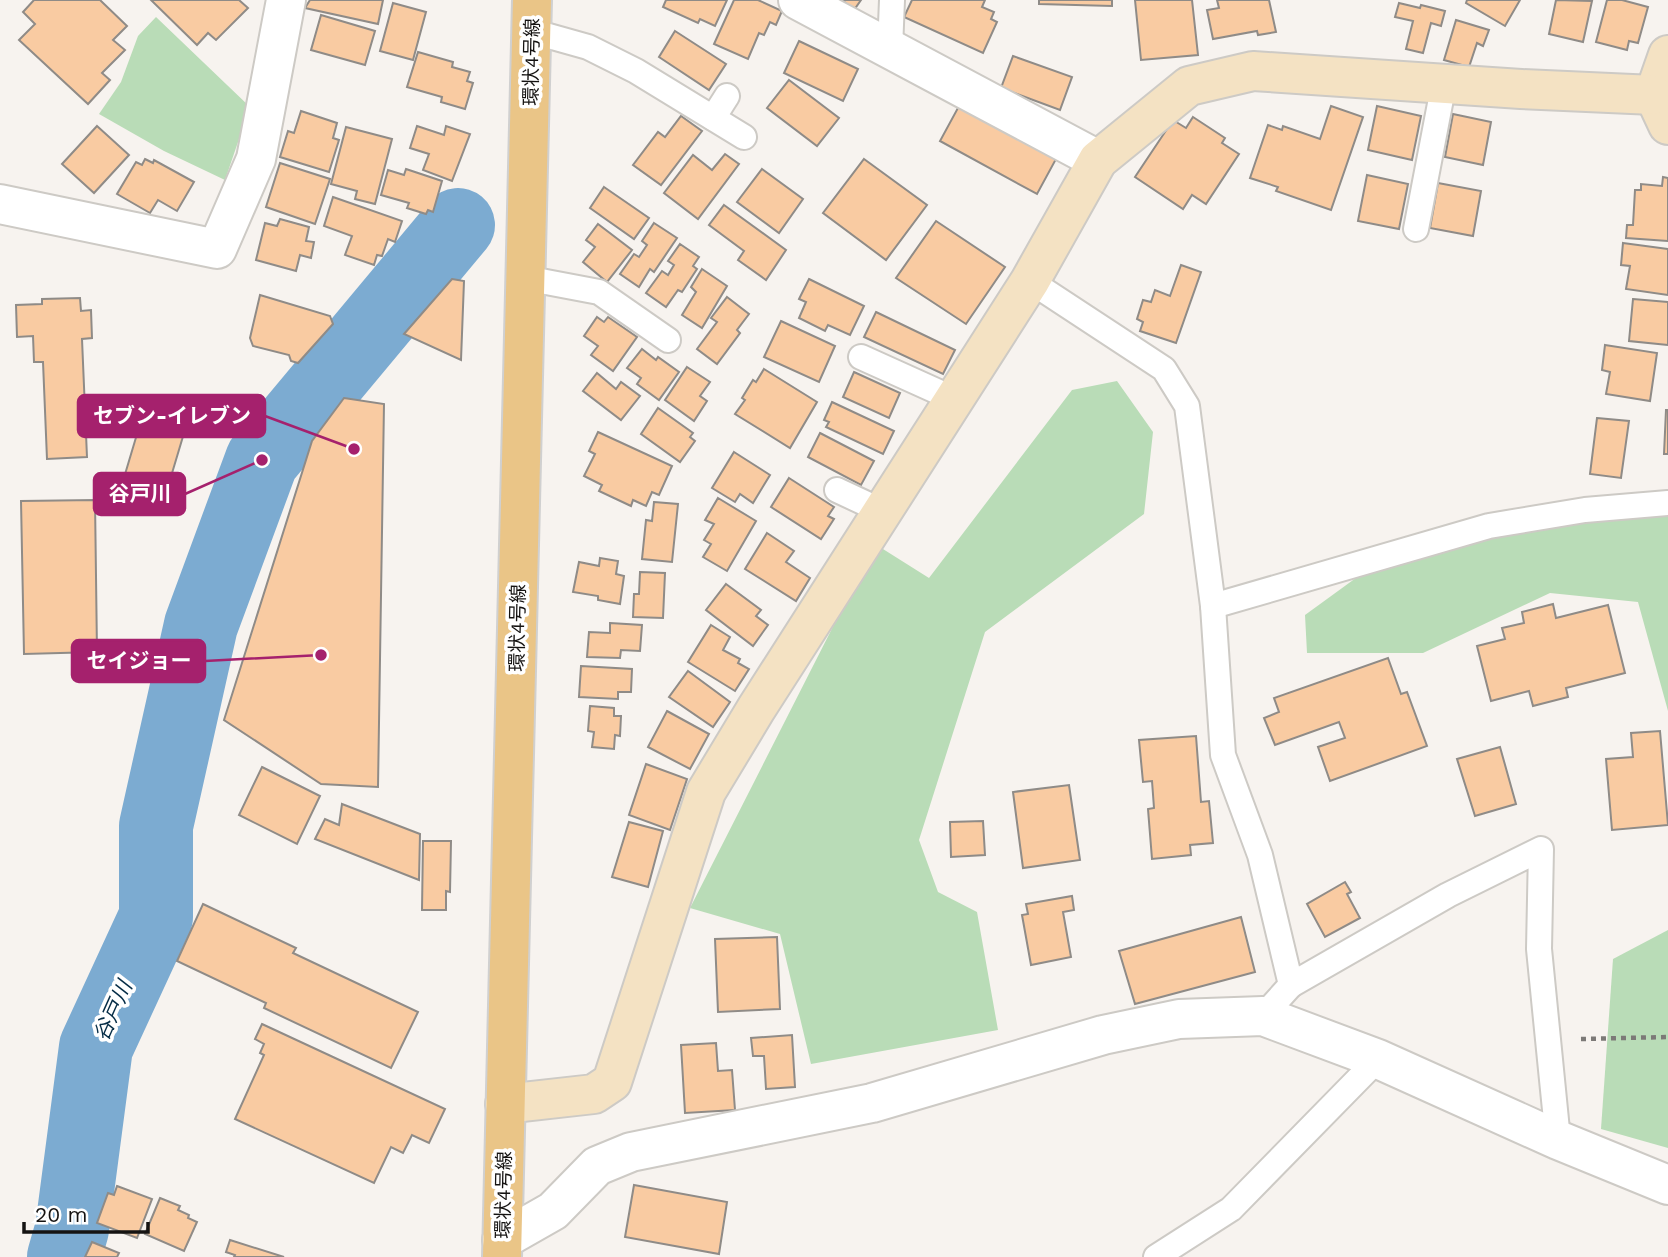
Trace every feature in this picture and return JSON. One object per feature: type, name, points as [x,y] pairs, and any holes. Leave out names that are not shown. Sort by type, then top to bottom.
[{"type":"main road","name":"環状4号線","points":[[502,1248],[532,16]]},
{"type":"street","points":[[0,204],[216,249],[256,159],[286,0]]},
{"type":"street","points":[[799,0],[1098,160]]},
{"type":"street","points":[[505,1104],[594,1094],[612,1082],[706,792],[756,709],[1030,281],[1098,160],[1189,86],[1253,71],[1521,89],[1661,110],[1668,55]]},
{"type":"street","points":[[502,1248],[538,1218],[553,1212],[597,1166],[631,1152],[872,1102],[1116,1033],[1179,1019],[1263,1016],[1378,1059],[1559,1140],[1668,1185]]},
{"type":"lane","points":[[890,48],[892,0]]},
{"type":"lane","points":[[532,16],[636,71],[744,137]]},
{"type":"lane","points":[[1416,229],[1444,83]]},
{"type":"lane","points":[[713,118],[727,96]]},
{"type":"lane","points":[[525,278],[599,292],[668,340]]},
{"type":"lane","points":[[1030,281],[1164,369],[1187,406],[1213,606],[1223,755],[1260,855],[1291,985]]},
{"type":"lane","points":[[861,357],[954,399]]},
{"type":"lane","points":[[837,490],[882,511]]},
{"type":"lane","points":[[1213,606],[1489,526],[1585,510],[1668,503]]},
{"type":"lane","points":[[1263,1016],[1291,985],[1448,895],[1541,849],[1539,948],[1559,1140]]},
{"type":"lane","points":[[1156,1257],[1231,1209],[1378,1059]]},
{"type":"path","points":[[1549,1040],[1668,1037]]},
{"type":"green space","points":[[156,17],[250,107],[225,180],[164,151],[99,114],[121,82],[138,36]]},
{"type":"green space","points":[[1117,381],[1153,432],[1144,514],[985,632],[919,840],[938,892],[977,912],[998,1030],[811,1064],[780,934],[690,908],[875,544],[929,578],[1072,390]]},
{"type":"green space","points":[[1668,506],[1668,711],[1638,602],[1550,593],[1423,653],[1307,653],[1305,615],[1360,575],[1489,533]]},
{"type":"green space","points":[[1668,930],[1668,1148],[1601,1129],[1613,959]]},
{"type":"building","points":[[34,0],[100,0],[127,26],[113,40],[125,50],[102,73],[110,80],[88,104],[19,40],[35,24],[23,12]]},
{"type":"building","points":[[151,0],[239,0],[248,8],[216,40],[208,33],[197,45]]},
{"type":"building","points":[[310,0],[383,0],[378,24],[305,8]]},
{"type":"building","points":[[666,0],[727,0],[715,26],[700,19],[698,23],[663,7]]},
{"type":"building","points":[[734,0],[758,0],[782,11],[776,25],[770,22],[764,35],[759,33],[748,59],[714,44]]},
{"type":"building","points":[[842,0],[861,0],[854,10]]},
{"type":"building","points":[[912,0],[985,0],[982,7],[994,12],[991,19],[997,22],[983,53],[904,17]]},
{"type":"building","points":[[1039,0],[1112,0],[1112,6],[1039,4]]},
{"type":"building","points":[[1135,0],[1192,0],[1198,55],[1141,60]]},
{"type":"building","points":[[1217,0],[1269,0],[1276,32],[1258,35],[1257,31],[1213,39],[1207,10],[1219,8]]},
{"type":"building","points":[[1467,0],[1520,0],[1505,26],[1466,3]]},
{"type":"building","points":[[1556,0],[1592,1],[1583,42],[1549,34]]},
{"type":"building","points":[[1607,0],[1622,0],[1648,7],[1638,43],[1629,41],[1627,50],[1596,42]]},
{"type":"building","points":[[393,3],[426,12],[413,60],[380,51]]},
{"type":"building","points":[[1399,3],[1445,11],[1441,26],[1431,23],[1423,53],[1406,49],[1413,21],[1395,17]]},
{"type":"building","points":[[321,15],[375,31],[365,65],[311,50]]},
{"type":"building","points":[[1456,20],[1489,30],[1483,46],[1477,43],[1469,67],[1444,60]]},
{"type":"building","points":[[675,31],[726,64],[709,90],[659,57]]},
{"type":"building","points":[[799,41],[858,69],[843,101],[784,73]]},
{"type":"building","points":[[418,52],[453,62],[452,67],[470,72],[467,81],[473,83],[465,109],[441,102],[442,97],[407,87]]},
{"type":"building","points":[[1013,56],[1072,77],[1060,110],[1001,88]]},
{"type":"building","points":[[789,80],[839,118],[817,146],[767,108]]},
{"type":"building","points":[[959,106],[1056,159],[1037,194],[940,141]]},
{"type":"building","points":[[1331,106],[1363,117],[1331,210],[1276,191],[1278,187],[1250,178],[1268,125],[1282,130],[1283,126],[1320,139]]},
{"type":"building","points":[[1377,106],[1421,116],[1412,160],[1368,150]]},
{"type":"building","points":[[301,111],[337,123],[333,138],[339,140],[329,172],[280,157],[288,131],[294,133]]},
{"type":"building","points":[[1453,114],[1491,122],[1483,165],[1445,157]]},
{"type":"building","points":[[681,116],[702,131],[661,185],[633,165],[658,132],[665,137]]},
{"type":"building","points":[[1193,117],[1225,138],[1222,143],[1239,154],[1206,204],[1192,195],[1183,209],[1135,177],[1173,120],[1186,128]]},
{"type":"building","points":[[97,126],[129,155],[94,193],[62,164]]},
{"type":"building","points":[[417,126],[444,135],[446,126],[470,134],[452,181],[423,170],[429,154],[410,148]]},
{"type":"building","points":[[346,127],[392,139],[375,204],[355,199],[357,191],[331,184]]},
{"type":"building","points":[[725,154],[739,164],[698,219],[664,193],[693,155],[712,170]]},
{"type":"building","points":[[145,159],[153,163],[154,160],[194,182],[177,211],[158,200],[150,213],[117,194],[136,162],[142,165]]},
{"type":"building","points":[[864,159],[927,205],[886,260],[823,213]]},
{"type":"building","points":[[280,163],[330,179],[315,224],[266,207]]},
{"type":"building","points":[[406,169],[442,181],[433,212],[428,210],[426,214],[407,208],[409,203],[381,195],[388,170],[404,175]]},
{"type":"building","points":[[762,169],[803,199],[779,233],[737,202]]},
{"type":"building","points":[[1367,175],[1408,184],[1399,229],[1358,221]]},
{"type":"building","points":[[1663,177],[1668,178],[1668,241],[1626,238],[1627,225],[1633,225],[1635,190],[1641,190],[1641,184],[1662,186]]},
{"type":"building","points":[[1438,183],[1481,191],[1473,236],[1430,228]]},
{"type":"building","points":[[604,187],[649,218],[634,239],[590,208]]},
{"type":"building","points":[[333,197],[402,221],[395,242],[388,239],[382,256],[377,255],[374,265],[345,255],[352,236],[324,226]]},
{"type":"building","points":[[724,205],[786,250],[766,280],[738,260],[744,251],[709,225]]},
{"type":"building","points":[[280,219],[309,227],[306,241],[314,242],[311,258],[300,255],[296,271],[256,260],[265,223],[277,226]]},
{"type":"building","points":[[936,221],[1005,267],[966,324],[896,278]]},
{"type":"building","points":[[654,223],[677,238],[654,272],[650,269],[639,287],[620,274],[634,254],[639,257],[647,245],[642,241]]},
{"type":"building","points":[[598,224],[632,250],[607,282],[583,262],[595,247],[586,240]]},
{"type":"building","points":[[1623,243],[1668,249],[1668,295],[1626,289],[1630,266],[1621,265]]},
{"type":"building","points":[[680,244],[699,257],[693,266],[697,269],[682,292],[678,290],[666,307],[646,293],[662,271],[668,275],[674,265],[668,261]]},
{"type":"building","points":[[1181,265],[1201,272],[1176,343],[1140,331],[1143,322],[1137,319],[1143,300],[1151,302],[1155,290],[1170,296]]},
{"type":"building","points":[[702,269],[727,286],[702,328],[682,315],[696,292],[691,287]]},
{"type":"building","points":[[452,279],[464,281],[461,360],[404,334]]},
{"type":"building","points":[[809,279],[864,306],[850,335],[828,325],[825,331],[799,318],[806,302],[799,299]]},
{"type":"building","points":[[260,295],[330,316],[333,324],[298,363],[291,361],[289,355],[253,346],[250,338]]},
{"type":"building","points":[[727,297],[749,314],[737,330],[740,333],[717,364],[697,349],[717,322],[711,318]]},
{"type":"building","points":[[80,298],[81,311],[91,310],[92,338],[82,339],[87,457],[47,459],[43,362],[34,362],[33,336],[17,337],[16,305],[42,304],[42,299]]},
{"type":"building","points":[[1633,299],[1668,302],[1668,345],[1629,341]]},
{"type":"building","points":[[876,312],[955,350],[943,374],[864,337]]},
{"type":"building","points":[[597,317],[604,322],[608,317],[637,337],[613,371],[591,355],[598,346],[584,336]]},
{"type":"building","points":[[781,321],[835,346],[819,382],[764,357]]},
{"type":"building","points":[[1605,345],[1657,353],[1650,401],[1606,394],[1610,372],[1602,370]]},
{"type":"building","points":[[642,349],[679,372],[659,400],[637,384],[641,378],[627,368]]},
{"type":"building","points":[[687,367],[710,382],[700,396],[707,401],[694,421],[665,400]]},
{"type":"building","points":[[764,369],[817,402],[790,448],[735,414],[745,400],[742,398],[753,380],[756,382]]},
{"type":"building","points":[[854,372],[900,393],[889,418],[843,397]]},
{"type":"building","points":[[597,373],[616,389],[621,382],[640,396],[621,420],[583,391]]},
{"type":"building","points":[[344,398],[384,404],[378,787],[321,784],[224,720],[312,441]]},
{"type":"building","points":[[832,402],[894,431],[883,454],[826,427],[829,422],[824,420]]},
{"type":"building","points":[[155,403],[190,413],[161,510],[128,500],[130,494],[120,491],[143,414],[151,417]]},
{"type":"building","points":[[658,408],[693,433],[690,437],[695,441],[680,462],[641,434]]},
{"type":"building","points":[[1666,410],[1668,454],[1664,454]]},
{"type":"building","points":[[1597,418],[1629,421],[1621,478],[1590,474]]},
{"type":"building","points":[[598,432],[672,466],[659,495],[652,492],[646,506],[633,500],[631,506],[599,491],[602,485],[584,476],[595,454],[589,451]]},
{"type":"building","points":[[820,433],[874,461],[861,485],[808,457]]},
{"type":"building","points":[[734,452],[770,475],[753,503],[740,494],[735,502],[712,488]]},
{"type":"building","points":[[789,478],[834,507],[828,516],[834,519],[821,539],[771,507]]},
{"type":"building","points":[[718,498],[756,521],[727,571],[703,557],[711,544],[704,540],[714,524],[705,520]]},
{"type":"building","points":[[95,500],[97,652],[24,654],[21,501]]},
{"type":"building","points":[[654,502],[678,504],[672,562],[642,559],[646,520],[652,521]]},
{"type":"building","points":[[767,533],[794,551],[786,562],[810,578],[796,601],[745,569]]},
{"type":"building","points":[[600,558],[618,561],[616,574],[624,576],[620,604],[598,600],[598,596],[573,592],[579,562],[599,566]]},
{"type":"building","points":[[640,572],[665,573],[663,618],[633,617],[634,594],[639,594]]},
{"type":"building","points":[[726,584],[761,610],[756,616],[768,625],[753,646],[706,610]]},
{"type":"building","points":[[1553,604],[1556,618],[1608,605],[1625,673],[1566,688],[1568,697],[1533,706],[1529,691],[1491,701],[1477,646],[1505,639],[1502,628],[1524,623],[1522,612]]},
{"type":"building","points":[[610,623],[642,625],[640,651],[621,650],[620,658],[587,657],[589,632],[610,633]]},
{"type":"building","points":[[711,625],[730,637],[723,650],[740,659],[738,663],[749,669],[735,691],[688,662]]},
{"type":"building","points":[[1388,658],[1401,694],[1407,692],[1427,746],[1330,781],[1318,747],[1345,738],[1339,722],[1275,745],[1264,718],[1279,712],[1274,698]]},
{"type":"building","points":[[581,666],[632,669],[631,692],[618,692],[618,699],[579,697]]},
{"type":"building","points":[[688,671],[730,702],[713,727],[669,697]]},
{"type":"building","points":[[590,706],[614,708],[614,716],[621,716],[620,736],[615,735],[614,749],[592,747],[594,732],[588,731]]},
{"type":"building","points":[[667,711],[709,734],[690,769],[648,747]]},
{"type":"building","points":[[1660,731],[1668,825],[1612,830],[1606,759],[1633,757],[1631,733]]},
{"type":"building","points":[[1196,736],[1201,802],[1209,801],[1213,843],[1190,845],[1191,855],[1152,859],[1148,809],[1154,808],[1152,781],[1143,782],[1139,740]]},
{"type":"building","points":[[1500,747],[1516,804],[1475,816],[1457,759]]},
{"type":"building","points":[[646,764],[687,779],[670,830],[629,815]]},
{"type":"building","points":[[262,767],[320,796],[297,844],[239,815]]},
{"type":"building","points":[[1069,785],[1080,860],[1023,868],[1013,792]]},
{"type":"building","points":[[342,804],[420,834],[419,880],[315,839],[325,819],[339,825]]},
{"type":"building","points":[[983,821],[985,855],[951,857],[950,822]]},
{"type":"building","points":[[629,822],[663,831],[648,887],[612,877]]},
{"type":"building","points":[[423,841],[451,841],[450,892],[446,891],[446,910],[422,910]]},
{"type":"building","points":[[1345,882],[1351,892],[1347,894],[1360,918],[1325,937],[1307,904]]},
{"type":"building","points":[[1072,896],[1074,910],[1063,912],[1071,957],[1031,965],[1022,915],[1028,914],[1026,904]]},
{"type":"building","points":[[203,904],[296,948],[293,953],[418,1012],[391,1068],[264,1008],[266,1003],[177,961]]},
{"type":"building","points":[[1241,917],[1255,972],[1135,1004],[1119,951]]},
{"type":"building","points":[[777,937],[780,1009],[718,1012],[715,939]]},
{"type":"building","points":[[262,1024],[445,1109],[429,1143],[412,1135],[403,1153],[391,1147],[374,1183],[235,1119],[264,1055],[260,1053],[264,1044],[255,1039]]},
{"type":"building","points":[[792,1035],[795,1087],[766,1089],[764,1056],[753,1056],[751,1038]]},
{"type":"building","points":[[716,1043],[718,1071],[732,1070],[735,1110],[685,1113],[681,1045]]},
{"type":"building","points":[[634,1185],[727,1202],[719,1254],[625,1237]]},
{"type":"building","points":[[117,1186],[152,1199],[137,1238],[97,1223],[108,1193],[114,1195]]},
{"type":"building","points":[[160,1198],[180,1206],[178,1210],[197,1222],[184,1251],[145,1234]]},
{"type":"building","points":[[230,1240],[284,1257],[234,1257],[235,1255],[226,1252]]},
{"type":"building","points":[[92,1242],[119,1253],[117,1257],[85,1257]]},
{"type":"waterway","name":"谷戸川","points":[[64,1257],[72,1229],[96,1047],[156,917],[156,826],[201,625],[262,460],[458,225]]},
{"type":"place","name":"セブン-イレブン","points":[[354,449]]},
{"type":"place","name":"谷戸川","points":[[262,460]]},
{"type":"place","name":"セイジョー","points":[[321,655]]}]
